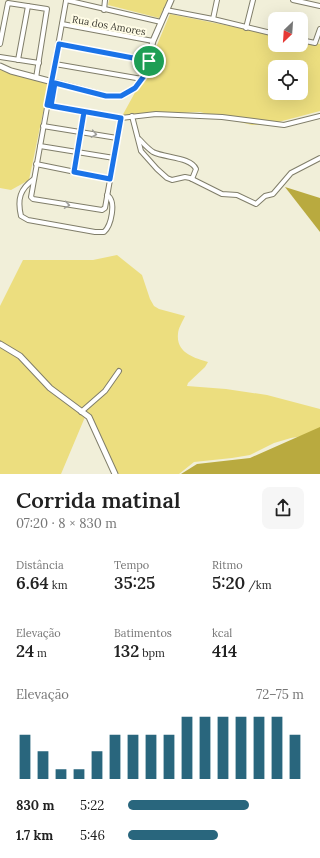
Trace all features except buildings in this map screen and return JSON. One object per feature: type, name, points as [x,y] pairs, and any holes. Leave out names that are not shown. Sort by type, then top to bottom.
[{"type":"street","points":[[121,118],[105,208],[102,210],[33,199],[31,197],[43,126],[54,82],[55,64],[66,0],[161,22]]},
{"type":"street","points":[[104,10],[105,0]]},
{"type":"street","points":[[0,66],[11,71],[106,96],[121,96],[135,88],[142,78],[149,61],[153,41],[171,0]]},
{"type":"street","points":[[213,19],[217,0]]},
{"type":"street","points":[[246,28],[253,0]]},
{"type":"street","points":[[293,0],[320,6]]},
{"type":"street","points":[[0,44],[8,3],[47,9],[36,78]]},
{"type":"street","points":[[18,60],[28,6]]},
{"type":"street","points":[[166,10],[213,19],[268,33]]},
{"type":"street","name":"Rua dos Amores","points":[[62,24],[153,41]]},
{"type":"street","points":[[308,42],[315,43],[320,29]]},
{"type":"street","points":[[59,44],[149,61]]},
{"type":"street","points":[[0,57],[39,63]]},
{"type":"street","points":[[55,64],[142,78]]},
{"type":"street","points":[[49,105],[121,118],[156,114],[190,115],[222,117],[284,125],[320,116]]},
{"type":"street","points":[[74,172],[84,112]]},
{"type":"street","points":[[132,116],[139,138],[139,147],[141,151],[167,178],[172,180],[185,177],[192,179],[222,194],[237,195],[256,204],[265,196],[273,194],[291,173],[320,158]]},
{"type":"street","points":[[43,126],[117,138]]},
{"type":"street","points":[[139,138],[145,146],[153,152],[192,163],[196,169],[192,179]]},
{"type":"street","points":[[40,146],[114,158]]},
{"type":"street","points":[[36,164],[110,179]]},
{"type":"street","points":[[34,178],[24,186],[20,196],[21,216],[28,220],[95,232],[104,232],[108,229],[113,208],[113,201],[107,195]]},
{"type":"street","points":[[0,344],[20,356],[43,382],[89,417],[115,474]]},
{"type":"street","points":[[81,412],[105,391],[118,370]]},
{"type":"shaded area","points":[[109,0],[168,0],[159,18],[108,5]]},
{"type":"shaded area","points":[[170,14],[268,34],[268,52],[308,52],[308,41],[320,44],[320,111],[271,124],[252,125],[200,112],[156,114],[121,118],[144,76]]},
{"type":"shaded area","points":[[0,69],[49,84],[29,180],[11,190],[0,188]]},
{"type":"shaded area","points":[[285,187],[320,198],[320,232]]},
{"type":"shaded area","points":[[117,255],[142,275],[150,299],[154,306],[159,309],[185,316],[178,332],[180,346],[187,354],[208,362],[205,367],[188,383],[187,386],[226,389],[267,395],[320,409],[320,433],[291,438],[274,443],[250,455],[194,462],[179,474],[119,474],[115,470],[93,419],[86,411],[75,405],[48,384],[16,351],[0,341],[0,306],[23,260],[93,260]]},
{"type":"shaded area","points":[[0,347],[16,356],[53,393],[85,417],[61,474],[0,474]]},
{"type":"shaded area","points":[[320,427],[320,474],[181,474],[197,464],[250,458]]},
{"type":"route","points":[[149,61],[59,44],[47,105],[84,112],[121,118],[110,179],[74,172],[84,112],[51,106],[55,83],[106,96],[121,96],[135,88],[144,76],[149,61]]}]
